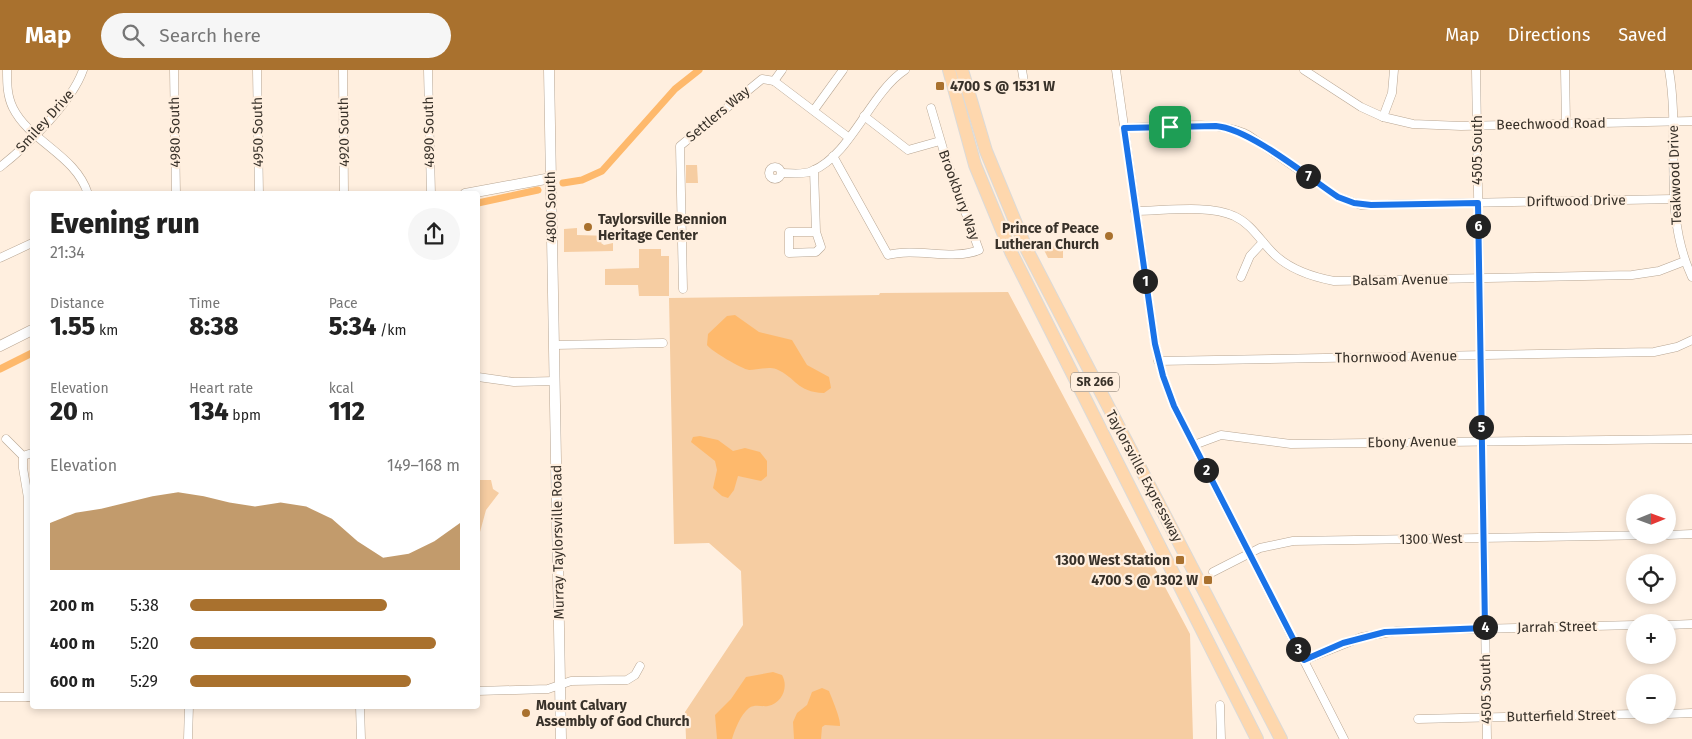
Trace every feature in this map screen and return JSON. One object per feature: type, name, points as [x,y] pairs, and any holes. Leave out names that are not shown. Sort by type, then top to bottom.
[{"type":"main road","name":"Taylorsville Expressway","points":[[949,70],[975,165],[1010,252],[1257,739]]},
{"type":"main road","name":"Taylorsville Expressway","points":[[962,70],[989,161],[1027,250],[1281,739]]},
{"type":"street","points":[[7,70],[8,89],[13,107],[20,119],[73,168],[86,191]]},
{"type":"street","name":"Smiley Drive","points":[[0,167],[36,134],[73,92],[84,70]]},
{"type":"street","name":"4980 South","points":[[174,70],[176,191]]},
{"type":"street","name":"4950 South","points":[[257,70],[259,191]]},
{"type":"street","name":"4920 South","points":[[343,70],[344,191]]},
{"type":"street","name":"4890 South","points":[[428,70],[431,191]]},
{"type":"street","name":"4800 South","points":[[549,70],[554,345]]},
{"type":"street","points":[[782,70],[774,81],[848,137]]},
{"type":"street","points":[[814,110],[843,70]]},
{"type":"street","points":[[782,174],[803,173],[814,170],[833,156],[886,87],[906,70]]},
{"type":"street","points":[[1022,70],[1024,82]]},
{"type":"street","points":[[1116,70],[1158,361],[1174,406],[1344,739]]},
{"type":"street","name":"Beechwood Road","points":[[1304,70],[1361,107],[1383,117],[1429,126],[1692,122]]},
{"type":"street","points":[[1383,117],[1392,93],[1394,70]]},
{"type":"street","name":"4505 South","points":[[1476,70],[1487,739]]},
{"type":"street","points":[[1565,70],[1566,124]]},
{"type":"street","name":"Teakwood Drive","points":[[1669,70],[1677,231],[1685,262],[1692,277]]},
{"type":"street","name":"Settlers Way","points":[[682,289],[678,150],[758,80],[767,78],[774,81]]},
{"type":"street","name":"Brookbury Way","points":[[833,156],[888,256],[907,252],[964,254],[979,250],[940,141],[931,108]]},
{"type":"street","name":"Brookbury Way","points":[[864,116],[908,150],[940,141]]},
{"type":"street","name":"Driftwood Drive","points":[[1124,128],[1216,126],[1235,129],[1338,197],[1354,203],[1371,205],[1674,199]]},
{"type":"street","points":[[814,170],[816,232],[821,247],[816,252],[790,253],[789,232],[816,232]]},
{"type":"street","points":[[480,191],[550,178]]},
{"type":"street","name":"Balsam Avenue","points":[[1135,211],[1219,211],[1233,215],[1246,223],[1275,256],[1292,267],[1318,278],[1334,281],[1632,276],[1659,271],[1685,262]]},
{"type":"street","points":[[1241,278],[1250,256],[1263,242]]},
{"type":"street","points":[[0,258],[30,244]]},
{"type":"street","points":[[0,346],[30,331]]},
{"type":"street","name":"Thornwood Avenue","points":[[1158,361],[1654,352],[1677,347],[1692,340]]},
{"type":"street","points":[[554,345],[663,343]]},
{"type":"street","name":"Murray Taylorsville Road","points":[[554,345],[561,739]]},
{"type":"street","points":[[480,377],[514,382],[554,380]]},
{"type":"street","name":"Ebony Avenue","points":[[1194,445],[1221,435],[1281,444],[1692,439]]},
{"type":"street","points":[[0,697],[30,697],[28,498],[23,456],[6,439]]},
{"type":"street","points":[[23,456],[30,454]]},
{"type":"street","points":[[1676,535],[1692,534]]},
{"type":"street","name":"1300 West","points":[[1213,572],[1270,545],[1293,542],[1626,536]]},
{"type":"street","points":[[1676,625],[1692,624]]},
{"type":"street","name":"Jarrah Street","points":[[1304,660],[1343,643],[1385,632],[1485,628],[1626,626]]},
{"type":"street","points":[[480,691],[548,689],[571,682],[627,680],[635,675],[640,666]]},
{"type":"street","points":[[1220,705],[1221,739]]},
{"type":"street","points":[[188,739],[189,709]]},
{"type":"street","points":[[360,709],[361,739]]},
{"type":"street","points":[[1676,714],[1692,713]]},
{"type":"street","name":"Butterfield Street","points":[[1418,719],[1626,714]]},
{"type":"shaded area","points":[[686,165],[697,165],[698,183],[686,183]]},
{"type":"shaded area","points":[[577,228],[577,235],[610,236],[610,241],[604,239],[601,243],[604,245],[613,243],[613,251],[564,252],[564,229]]},
{"type":"shaded area","points":[[1056,245],[1063,249],[1063,258],[1048,258],[1043,248]]},
{"type":"shaded area","points":[[639,249],[661,249],[661,256],[669,256],[669,296],[639,296],[638,285],[605,285],[605,269],[639,268]]},
{"type":"shaded area","points":[[1008,292],[1190,634],[1193,739],[686,739],[685,712],[743,625],[741,571],[709,543],[674,544],[669,298]]},
{"type":"shaded area","points":[[735,315],[759,332],[792,340],[807,365],[829,377],[831,388],[824,393],[808,390],[776,369],[745,369],[714,351],[707,345],[708,334],[727,316]]},
{"type":"shaded area","points":[[700,436],[718,440],[733,451],[745,448],[760,452],[767,461],[767,476],[761,481],[738,476],[734,490],[728,498],[722,496],[713,488],[717,470],[715,461],[691,442],[693,437]]},
{"type":"shaded area","points":[[480,480],[491,480],[493,489],[499,493],[486,510],[480,532]]},
{"type":"shaded area","points":[[773,672],[782,675],[785,684],[783,694],[777,702],[768,706],[749,708],[741,718],[732,739],[717,739],[715,715],[731,699],[746,677]]},
{"type":"shaded area","points":[[822,688],[829,691],[838,714],[840,726],[825,725],[822,727],[821,739],[794,739],[793,722],[797,713],[807,705],[812,692]]},
{"type":"waterway","points":[[563,183],[582,180],[602,171],[675,89],[699,70]]},
{"type":"waterway","points":[[480,203],[538,190]]},
{"type":"waterway","points":[[0,369],[30,354]]},
{"type":"place","name":"4700 S @ 1531 W","points":[[940,86]]},
{"type":"place","name":"Taylorsville Bennion Heritage Center","points":[[588,227]]},
{"type":"place","name":"Prince of Peace Lutheran Church","points":[[1109,236]]},
{"type":"place","name":"1300 West Station","points":[[1180,560]]},
{"type":"place","name":"4700 S @ 1302 W","points":[[1208,580]]},
{"type":"place","name":"Mount Calvary Assembly of God Church","points":[[526,713]]},
{"type":"route","points":[[1216,126],[1241,132],[1338,197],[1354,203],[1371,205],[1478,203],[1485,628],[1385,632],[1343,643],[1304,660],[1174,406],[1158,361],[1124,128],[1170,127],[1216,126]]}]
